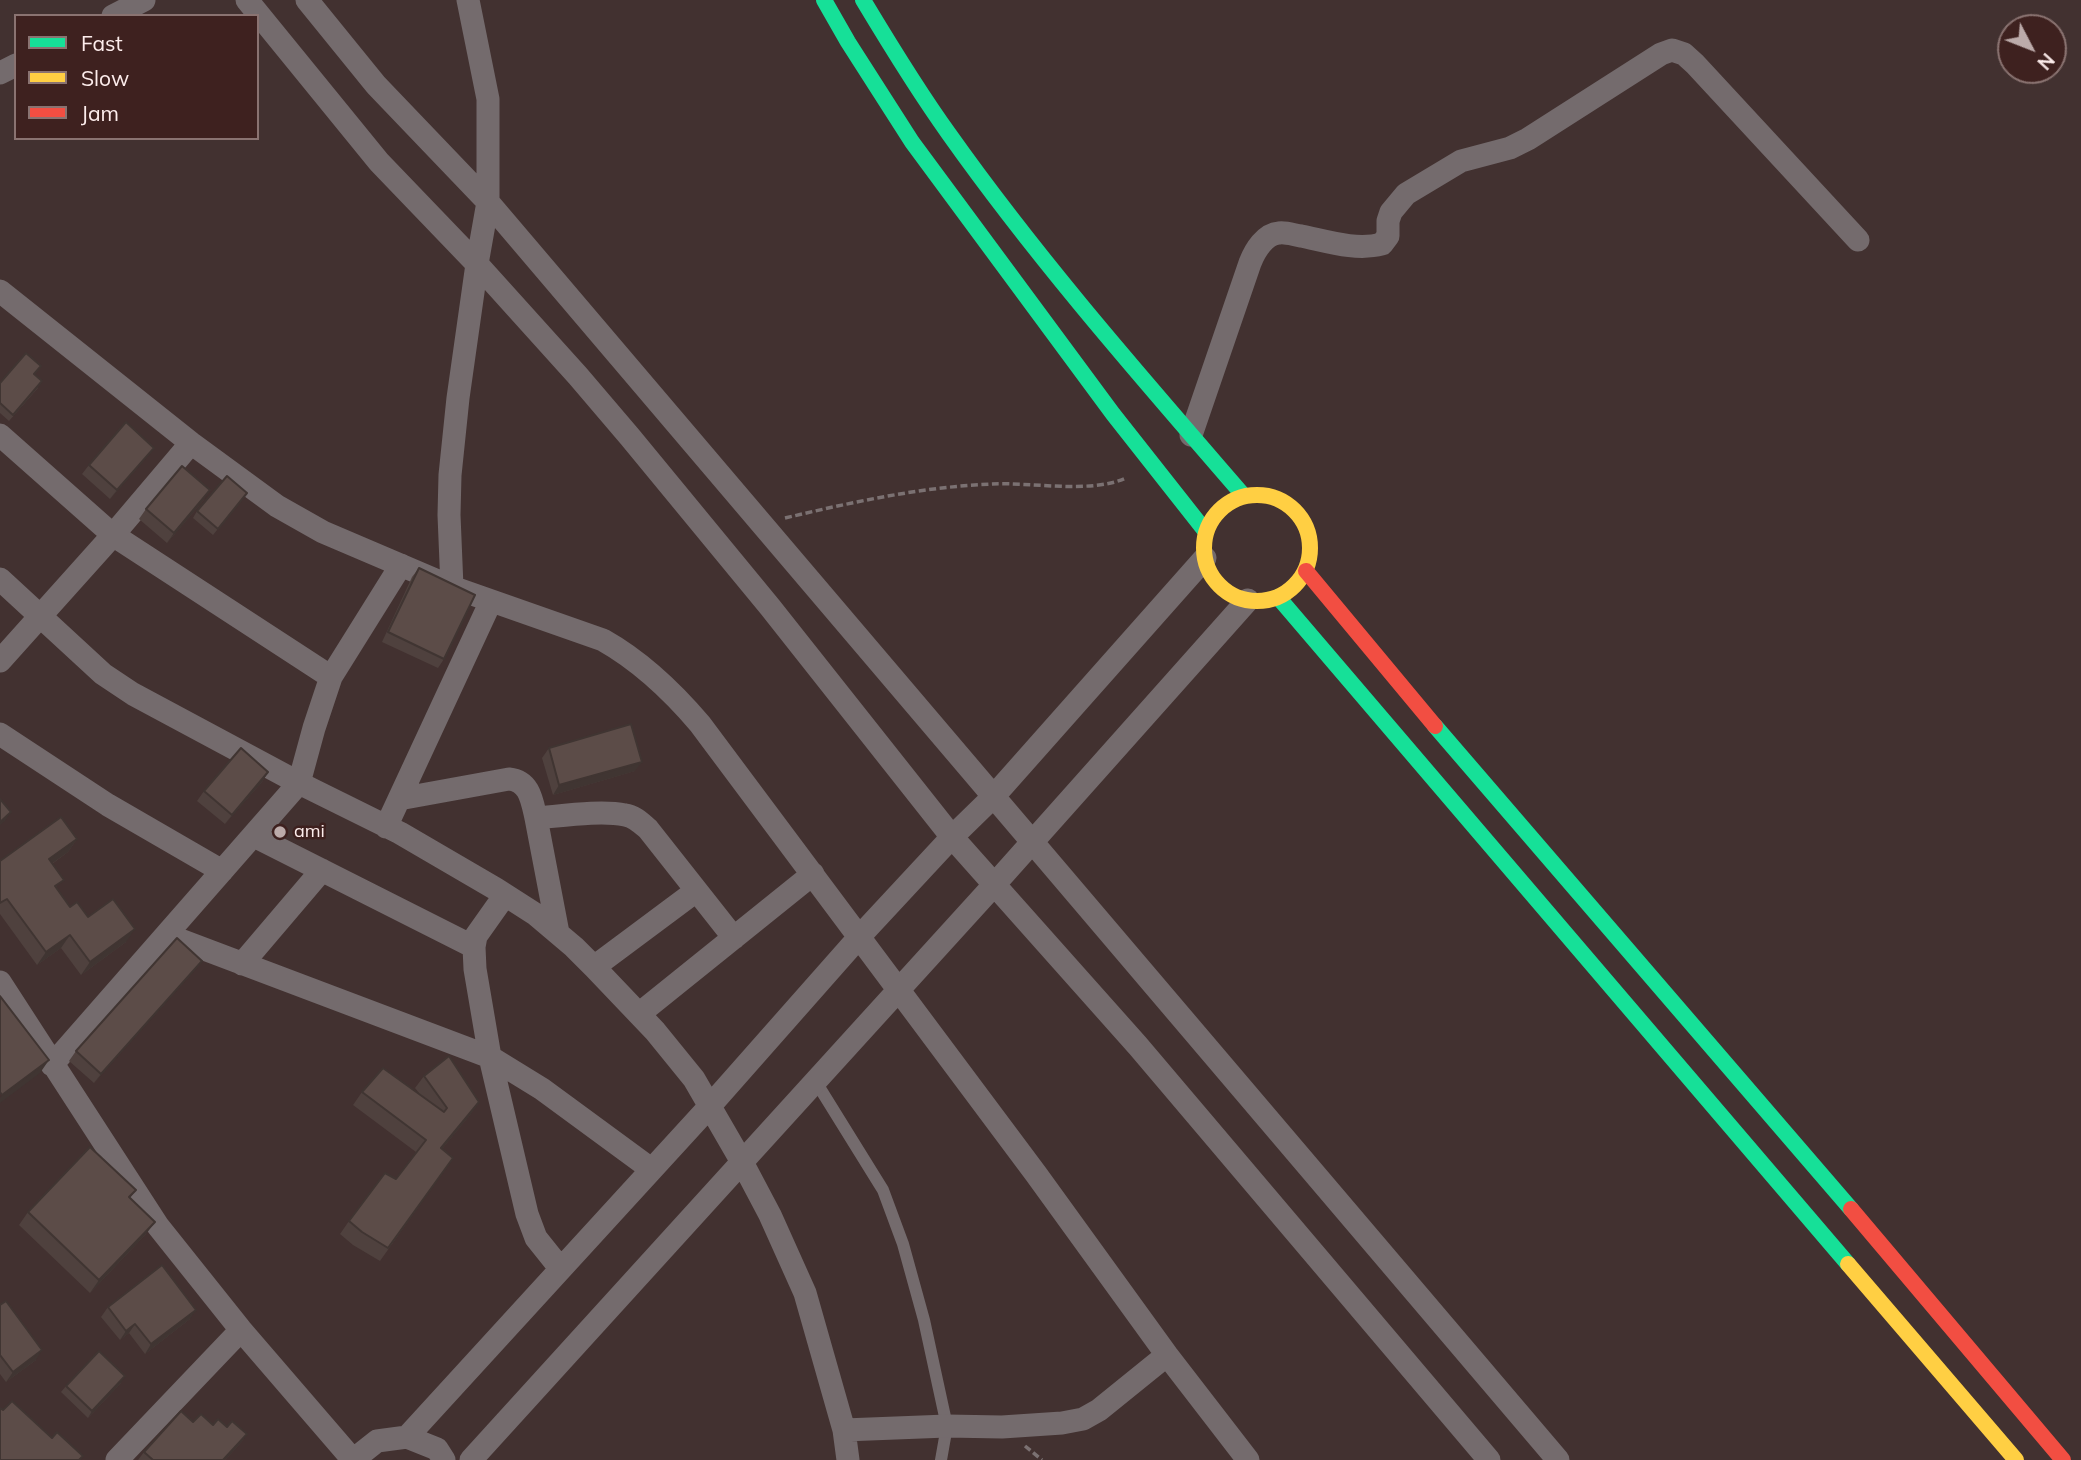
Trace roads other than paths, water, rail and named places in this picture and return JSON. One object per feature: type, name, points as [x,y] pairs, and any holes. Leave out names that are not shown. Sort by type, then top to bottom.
[{"type":"highway","points":[[824,0],[912,142],[1114,414],[1206,532]]},
{"type":"highway","points":[[863,0],[908,76],[975,173],[1114,345],[1244,496]]},
{"type":"highway","points":[[1244,496],[1274,496],[1287,503],[1299,513],[1307,526],[1311,541],[1306,570],[1299,582],[1278,597],[1263,601],[1233,595],[1220,586],[1210,573],[1205,558],[1206,532],[1214,516],[1227,503],[1244,496]]},
{"type":"highway","points":[[1306,570],[1413,701],[1857,1216],[2063,1460]]},
{"type":"highway","points":[[1278,597],[2016,1460]]},
{"type":"street","points":[[117,14],[144,0]]},
{"type":"street","points":[[247,0],[258,14]]},
{"type":"street","points":[[307,0],[376,85],[488,202],[1558,1460]]},
{"type":"street","points":[[452,587],[450,475],[457,398],[488,202],[488,99],[468,0]]},
{"type":"street","points":[[259,15],[379,162],[477,264],[630,437],[770,607],[952,837],[1138,1046],[1489,1460]]},
{"type":"street","points":[[1191,435],[1250,262],[1265,240],[1279,233],[1342,244],[1382,244],[1388,236],[1391,212],[1406,194],[1461,161],[1510,148],[1528,139],[1661,54],[1672,50],[1684,54],[1695,64],[1858,240]]},
{"type":"street","points":[[4,302],[277,506],[323,532],[452,587],[603,640],[651,672],[700,724],[860,936],[1167,1355],[1248,1460]]},
{"type":"street","points":[[0,435],[113,535],[331,677]]},
{"type":"street","points":[[0,661],[191,443]]},
{"type":"street","points":[[407,1437],[709,1107],[860,936],[993,797],[1205,558]]},
{"type":"street","points":[[52,1065],[299,783],[331,677],[401,565]]},
{"type":"street","points":[[0,579],[103,674],[133,694],[299,783],[400,833],[505,895],[535,914],[594,967],[677,1056],[694,1079],[770,1215],[805,1293],[844,1430],[848,1460]]},
{"type":"street","points":[[471,1460],[994,885],[1248,600]]},
{"type":"street","points":[[386,827],[491,601]]},
{"type":"street","points":[[0,734],[108,805],[222,871]]},
{"type":"street","points":[[399,799],[509,779],[516,780],[527,788],[532,797],[558,933]]},
{"type":"street","points":[[536,818],[611,813],[638,820],[734,938]]},
{"type":"street","points":[[254,836],[474,947]]},
{"type":"street","points":[[242,964],[322,870]]},
{"type":"street","points":[[639,1014],[813,874]]},
{"type":"street","points":[[594,967],[696,891]]},
{"type":"street","points":[[505,895],[476,936],[475,969],[490,1056],[532,1230],[543,1249],[560,1268]]},
{"type":"street","points":[[167,935],[490,1056],[542,1089],[651,1169]]},
{"type":"street","points":[[0,982],[158,1226],[241,1330],[353,1460],[377,1441],[407,1437],[437,1450],[444,1460]]},
{"type":"street","points":[[117,1460],[241,1330]]},
{"type":"street","points":[[844,1430],[1002,1427],[1083,1419],[1099,1410],[1167,1355]]},
{"type":"lane","points":[[816,1082],[883,1190],[903,1244],[924,1320],[947,1426],[941,1460]]},
{"type":"place","name":"ami","points":[[280,832]]}]
